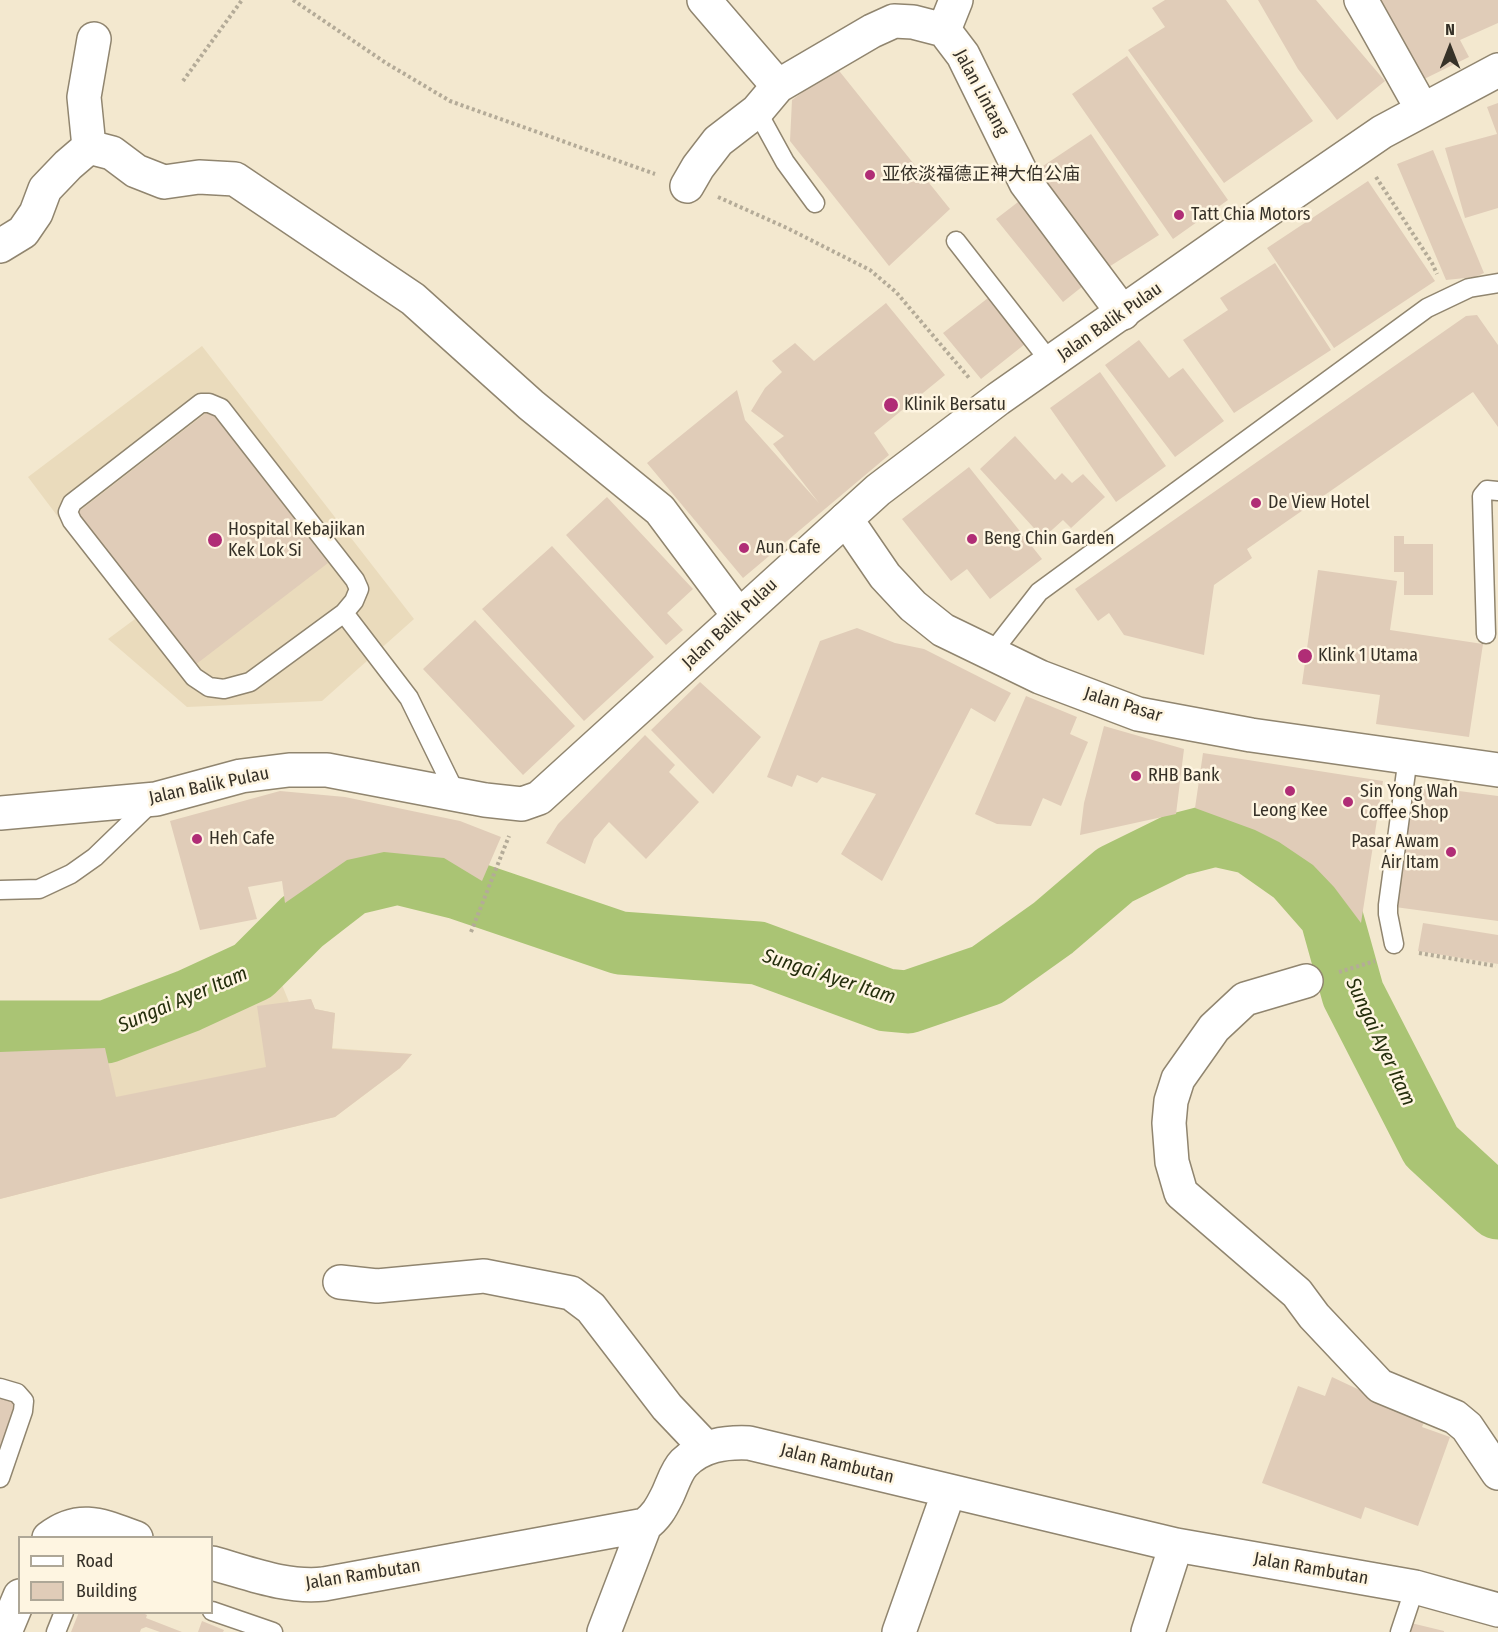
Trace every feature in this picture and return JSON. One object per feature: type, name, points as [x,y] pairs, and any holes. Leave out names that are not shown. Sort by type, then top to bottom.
[{"type":"street","points":[[704,0],[778,86]]},
{"type":"street","points":[[944,30],[956,0]]},
{"type":"street","points":[[1360,0],[1422,110]]},
{"type":"street","name":"Jalan Lintang","points":[[687,186],[718,141],[757,111],[778,86],[872,31],[894,21],[913,22],[944,30],[963,55],[1026,183],[1123,313]]},
{"type":"street","points":[[89,147],[84,97],[93,39]]},
{"type":"street","name":"Jalan Balik Pulau","points":[[0,813],[156,799],[240,776],[288,770],[327,770],[522,804],[539,798],[878,490],[998,399],[1052,364],[1358,149],[1422,110],[1498,70]]},
{"type":"street","points":[[0,246],[23,232],[36,213],[45,189],[89,147]]},
{"type":"street","points":[[89,147],[112,153],[136,171],[164,182],[199,177],[235,179],[413,299],[531,405],[660,510],[740,615]]},
{"type":"street","name":"Jalan Pasar","points":[[846,519],[885,576],[907,601],[943,630],[990,655],[1040,677],[1138,714],[1251,735],[1498,770]]},
{"type":"street","points":[[1306,981],[1245,999],[1214,1028],[1178,1080],[1171,1101],[1169,1123],[1172,1162],[1181,1193],[1297,1293],[1322,1324],[1380,1386],[1455,1417],[1467,1426],[1498,1473]]},
{"type":"street","points":[[340,1282],[377,1286],[484,1276],[571,1293],[591,1308],[667,1407],[706,1448]]},
{"type":"street","name":"Jalan Rambutan","points":[[213,1563],[289,1584],[305,1586],[645,1525],[660,1511],[683,1463],[706,1448],[726,1442],[749,1443],[1176,1545],[1415,1587],[1498,1610]]},
{"type":"street","points":[[899,1632],[949,1491]]},
{"type":"street","points":[[52,1536],[62,1528],[79,1524],[98,1525],[130,1536]]},
{"type":"street","points":[[603,1632],[645,1525]]},
{"type":"street","points":[[1148,1632],[1176,1545]]},
{"type":"street","points":[[5,1632],[18,1601]]},
{"type":"lane","points":[[757,111],[785,162],[815,203]]},
{"type":"lane","points":[[956,241],[1052,364]]},
{"type":"lane","points":[[990,655],[1039,592],[1427,308],[1469,288],[1498,282]]},
{"type":"lane","points":[[201,403],[209,403],[221,408],[355,580],[359,589],[354,601],[344,613],[250,682],[224,688],[209,687],[194,677],[72,521],[68,512],[72,503],[201,403]]},
{"type":"lane","points":[[1486,634],[1482,496],[1487,490],[1498,491]]},
{"type":"lane","points":[[344,613],[409,698],[456,794]]},
{"type":"lane","points":[[1394,944],[1388,905],[1408,757]]},
{"type":"lane","points":[[0,890],[39,889],[71,874],[95,857],[156,799]]},
{"type":"lane","points":[[0,1388],[17,1393],[24,1401],[23,1411],[0,1478]]},
{"type":"lane","points":[[1400,1632],[1415,1587]]},
{"type":"lane","points":[[213,1611],[273,1632]]},
{"type":"lane","points":[[56,1632],[63,1614]]},
{"type":"path","points":[[183,81],[242,0]]},
{"type":"path","points":[[1358,149],[1432,263],[1447,297]]},
{"type":"path","points":[[471,932],[522,804]]},
{"type":"path","points":[[1417,953],[1496,966]]},
{"type":"shaded area","name":"Hospital Kebajikan Kek Lok Si","points":[[202,346],[414,619],[322,701],[187,707],[108,639],[135,619],[28,477]]},
{"type":"shaded area","points":[[280,980],[289,1002],[311,999],[315,1009],[335,1013],[332,1048],[412,1054],[400,1068],[335,1117],[0,1199],[0,1052],[105,1048],[125,1045]]},
{"type":"building","points":[[1165,0],[1226,0],[1313,121],[1224,183],[1128,50],[1165,27],[1152,8]]},
{"type":"building","points":[[1258,0],[1316,0],[1385,81],[1337,120],[1298,69]]},
{"type":"building","points":[[1374,0],[1498,0],[1498,23],[1460,40],[1469,57],[1416,83]]},
{"type":"building","points":[[1127,56],[1228,200],[1173,239],[1072,94]]},
{"type":"building","name":"亚依淡福德正神大伯公庙","points":[[836,67],[950,209],[889,266],[790,141],[792,100]]},
{"type":"building","points":[[1498,103],[1498,208],[1465,218],[1445,148],[1497,134],[1487,107]]},
{"type":"building","points":[[1091,134],[1159,235],[1104,270],[1037,170]]},
{"type":"building","points":[[1433,150],[1484,273],[1475,277],[1446,280],[1397,164]]},
{"type":"building","points":[[1368,181],[1435,281],[1334,348],[1267,248]]},
{"type":"building","points":[[1022,199],[1088,282],[1063,302],[996,219]]},
{"type":"building","points":[[1275,263],[1331,350],[1234,413],[1183,340],[1228,310],[1220,298]]},
{"type":"building","points":[[988,298],[1025,344],[981,379],[943,333]]},
{"type":"building","points":[[886,303],[945,375],[874,433],[889,455],[743,578],[647,463],[737,390],[745,420],[819,503],[773,444],[784,436],[751,411],[765,388],[782,372],[772,361],[795,343],[814,361]]},
{"type":"building","name":"De View Hotel","points":[[1477,315],[1498,345],[1498,427],[1473,392],[1247,549],[1252,558],[1214,585],[1204,655],[1124,635],[1109,613],[1098,621],[1075,589],[1466,316]]},
{"type":"building","points":[[1139,340],[1169,378],[1183,368],[1224,421],[1175,457],[1105,365]]},
{"type":"building","points":[[1100,372],[1166,466],[1116,502],[1050,408]]},
{"type":"building","points":[[210,410],[328,563],[195,665],[77,513]]},
{"type":"building","points":[[1015,436],[1055,480],[1062,473],[1072,483],[1083,474],[1105,497],[1071,528],[1063,520],[1043,538],[980,469]]},
{"type":"building","name":"Beng Chin Garden","points":[[969,467],[1042,559],[990,599],[967,569],[951,581],[902,519]]},
{"type":"building","points":[[607,497],[693,589],[667,613],[683,630],[666,645],[566,535]]},
{"type":"building","points":[[1394,536],[1404,536],[1404,544],[1433,544],[1433,595],[1404,595],[1404,572],[1394,572]]},
{"type":"building","points":[[552,546],[654,657],[584,721],[482,609]]},
{"type":"building","points":[[1318,570],[1397,581],[1390,630],[1483,644],[1469,737],[1376,724],[1380,695],[1302,684]]},
{"type":"building","points":[[475,620],[575,726],[523,775],[423,669]]},
{"type":"building","points":[[857,628],[895,643],[924,649],[1011,693],[995,722],[971,708],[882,881],[841,854],[876,794],[822,777],[817,783],[797,775],[792,787],[767,777],[820,641]]},
{"type":"building","points":[[700,682],[761,737],[713,794],[651,730]]},
{"type":"building","points":[[1026,696],[1077,717],[1070,734],[1088,742],[1061,806],[1043,798],[1031,826],[997,824],[975,814]]},
{"type":"building","name":"RHB Bank","points":[[1104,726],[1184,749],[1176,814],[1080,835],[1084,803]]},
{"type":"building","points":[[645,735],[675,765],[669,772],[699,802],[646,859],[609,822],[594,839],[585,864],[546,843],[558,824]]},
{"type":"building","points":[[1203,753],[1383,781],[1361,923],[1334,887],[1313,865],[1279,842],[1255,830],[1195,808]]},
{"type":"building","name":"Pasar Awam Air Itam","points":[[1412,785],[1498,796],[1498,921],[1395,907]]},
{"type":"building","points":[[280,791],[345,797],[460,821],[501,837],[482,881],[444,858],[384,852],[347,860],[285,903],[282,881],[248,887],[257,919],[200,930],[170,821]]},
{"type":"building","points":[[1423,923],[1498,935],[1498,964],[1418,951]]},
{"type":"building","points":[[311,999],[315,1009],[335,1013],[332,1049],[412,1054],[400,1068],[335,1117],[0,1199],[0,1052],[105,1048],[116,1097],[266,1067],[257,1006]]},
{"type":"building","points":[[1332,1377],[1385,1402],[1427,1415],[1422,1427],[1450,1437],[1418,1526],[1365,1507],[1361,1519],[1262,1483],[1298,1386],[1325,1396]]},
{"type":"building","points":[[0,1397],[16,1402],[0,1448]]},
{"type":"building","points":[[78,1614],[145,1614],[146,1618],[182,1632],[160,1632],[146,1627],[140,1632],[71,1632]]},
{"type":"building","points":[[202,1621],[224,1630],[223,1632],[198,1632]]},
{"type":"building","points":[[1411,1623],[1444,1631],[1444,1632],[1408,1632]]},
{"type":"waterway","name":"Sungai Ayer Itam","points":[[0,1032],[106,1032],[188,1001],[253,971],[302,922],[351,884],[397,873],[458,888],[620,943],[758,953],[886,1000],[908,1002],[987,975],[1053,928],[1115,875],[1176,845],[1215,835],[1251,843],[1295,874],[1331,915],[1353,994],[1431,1146],[1498,1208]]},
{"type":"place","name":"亚依淡福德正神大伯公庙","points":[[870,175]]},
{"type":"place","name":"Tatt Chia Motors","points":[[1179,215]]},
{"type":"place","name":"Klinik Bersatu","points":[[891,405]]},
{"type":"place","name":"De View Hotel","points":[[1256,503]]},
{"type":"place","name":"Beng Chin Garden","points":[[972,539]]},
{"type":"place","name":"Hospital Kebajikan Kek Lok Si","points":[[215,540]]},
{"type":"place","name":"Aun Cafe","points":[[744,548]]},
{"type":"place","name":"Klink 1 Utama","points":[[1305,656]]},
{"type":"place","name":"RHB Bank","points":[[1136,776]]},
{"type":"place","name":"Leong Kee","points":[[1290,791]]},
{"type":"place","name":"Sin Yong Wah Coffee Shop","points":[[1348,802]]},
{"type":"place","name":"Heh Cafe","points":[[197,839]]},
{"type":"place","name":"Pasar Awam Air Itam","points":[[1451,852]]}]
